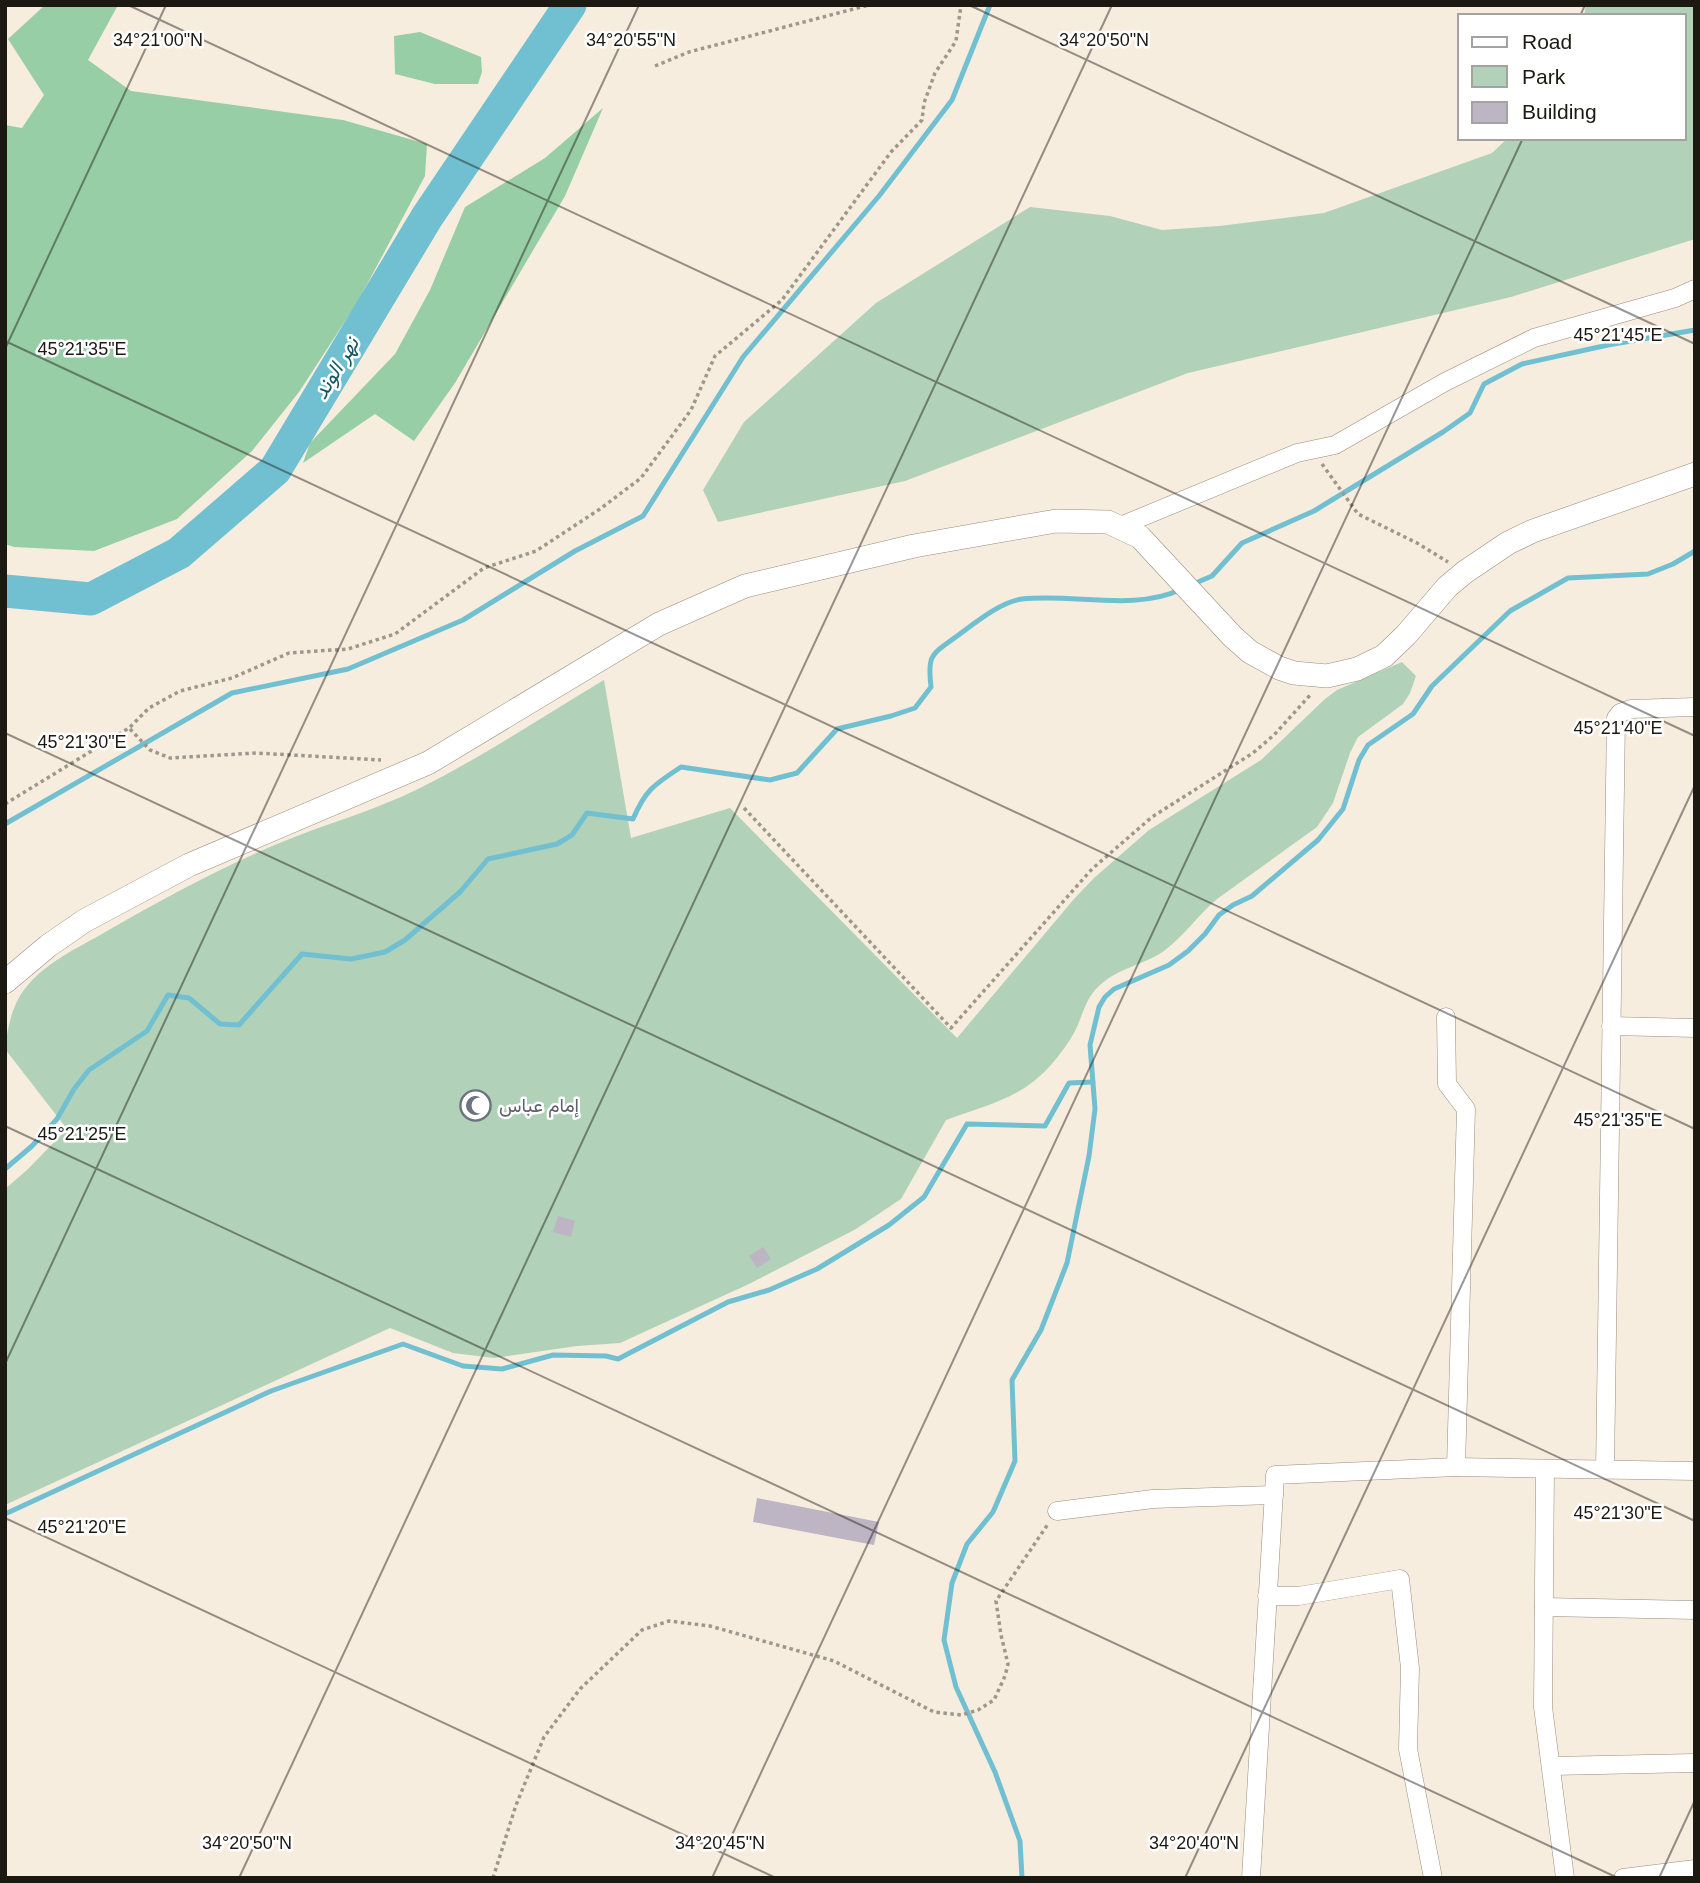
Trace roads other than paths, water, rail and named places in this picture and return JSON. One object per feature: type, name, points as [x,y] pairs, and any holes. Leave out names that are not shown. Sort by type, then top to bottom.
[{"type":"main road","points":[[5,982],[84,920],[189,865],[428,763],[659,624],[745,586],[914,546],[1056,521],[1108,522],[1140,537],[1233,637],[1264,662],[1294,673],[1327,676],[1357,669],[1384,656],[1447,587],[1484,557],[1533,531],[1695,474]]},
{"type":"street","points":[[1118,527],[1297,453],[1335,445],[1445,382],[1534,338],[1675,298],[1695,289]]},
{"type":"street","points":[[1605,1470],[1616,719],[1620,713],[1631,709],[1695,707]]},
{"type":"street","points":[[1446,1017],[1447,1084],[1466,1109],[1456,1467]]},
{"type":"street","points":[[1611,1026],[1695,1028]]},
{"type":"street","points":[[1251,1878],[1275,1475],[1456,1467],[1695,1471]]},
{"type":"street","points":[[1545,1469],[1543,1707],[1566,1878]]},
{"type":"street","points":[[1057,1511],[1153,1499],[1274,1494]]},
{"type":"street","points":[[1267,1596],[1299,1596],[1400,1579],[1410,1668],[1408,1749],[1433,1878]]},
{"type":"street","points":[[1544,1608],[1695,1610]]},
{"type":"street","points":[[1552,1766],[1695,1763]]},
{"type":"street","points":[[1623,1878],[1695,1869]]},
{"type":"waterway","name":"نهر الوند","points":[[5,591],[91,599],[179,553],[275,470],[427,217],[570,5]]},
{"type":"waterway","points":[[5,824],[232,693],[348,669],[463,620],[575,551],[643,516],[743,357],[879,196],[952,100],[990,5]]},
{"type":"waterway","points":[[1191,585],[1212,576],[1242,543],[1314,511],[1443,432],[1470,413],[1484,384],[1522,364],[1695,330]]},
{"type":"waterway","points":[[1022,1878],[1020,1841],[995,1772],[956,1687],[944,1640],[952,1583],[967,1544],[993,1512],[1015,1461],[1012,1380],[1041,1330],[1067,1263],[1089,1156],[1095,1109],[1090,1045],[1099,1007],[1114,989],[1169,965],[1188,951],[1219,915],[1252,896],[1318,840],[1343,809],[1359,760],[1368,745],[1413,714],[1432,686],[1510,611],[1568,578],[1648,574],[1695,551]]},
{"type":"waterway","points":[[5,1169],[32,1146],[57,1119],[74,1089],[89,1070],[147,1031],[168,995],[189,998],[220,1024],[239,1025],[302,954],[351,959],[385,952],[405,940],[460,892],[488,859],[557,844],[572,835],[587,813],[633,819],[652,788],[681,767],[770,780],[797,773],[837,729],[915,708],[931,687],[930,667],[933,656],[980,619],[1005,604],[1022,599],[1042,598],[1124,601],[1163,596],[1182,589]]},
{"type":"waterway","points":[[5,1514],[271,1391],[403,1344],[463,1366],[502,1369],[553,1355],[606,1356],[618,1359],[728,1302],[769,1290],[817,1269],[889,1225],[924,1197],[967,1124],[1045,1126],[1069,1083],[1093,1082]]},
{"type":"place","name":"إمام عباس","points":[[476,1105]]}]
